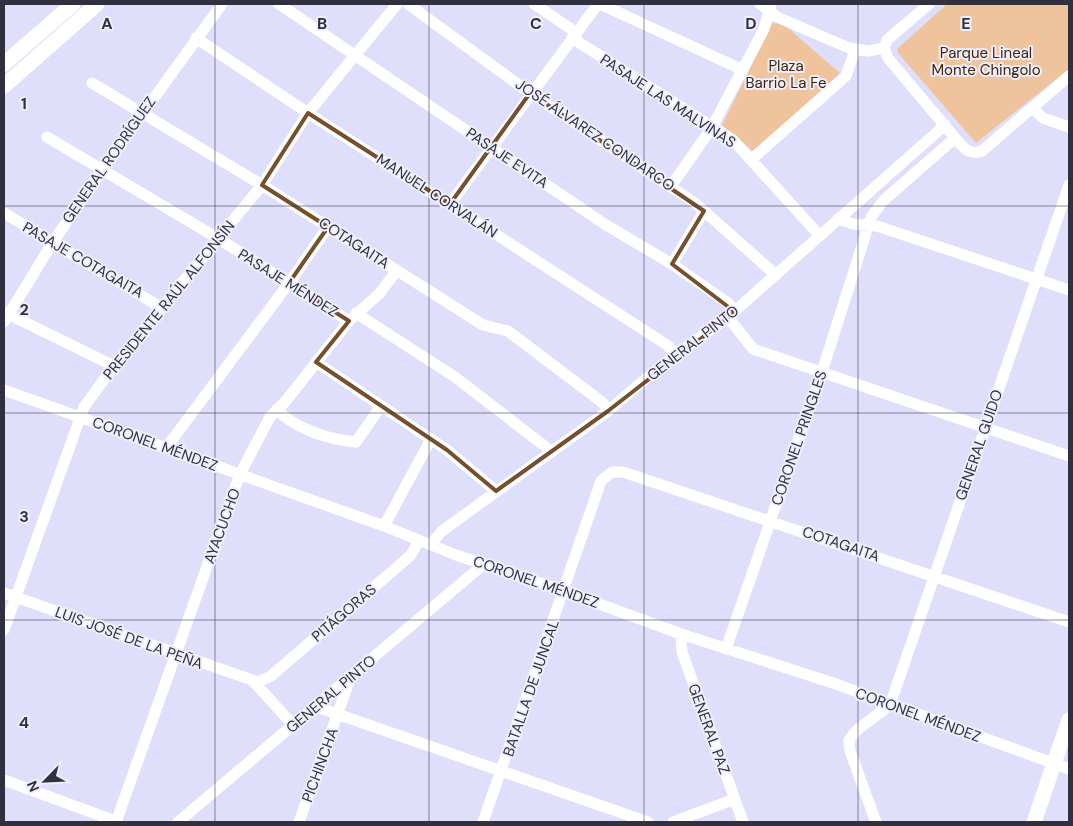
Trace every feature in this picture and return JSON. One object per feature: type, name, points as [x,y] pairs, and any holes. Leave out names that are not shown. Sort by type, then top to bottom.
[{"type":"main road","points":[[4,64],[71,4]]},
{"type":"main road","points":[[4,86],[97,4]]},
{"type":"main road","points":[[1034,822],[1062,766],[1069,720]]},
{"type":"street","name":"GENERAL RODRÍGUEZ","points":[[5,316],[141,113],[222,4]]},
{"type":"street","name":"PASAJE EVITA","points":[[279,4],[606,225],[672,264],[728,303],[731,315],[748,345],[753,349],[822,372]]},
{"type":"street","name":"PRESIDENTE RAÚL ALFONSÍN","points":[[4,630],[79,417],[114,366],[262,184],[308,113],[397,4]]},
{"type":"street","name":"JOSÉ ÁLVAREZ CONDARCO","points":[[408,4],[530,93],[672,186],[704,211],[776,274]]},
{"type":"street","name":"PASAJE LAS MALVINAS","points":[[534,4],[574,36],[711,128],[733,140],[820,236]]},
{"type":"street","points":[[450,204],[530,93],[599,4],[743,70]]},
{"type":"street","points":[[929,4],[887,40],[884,48],[888,58],[969,152],[982,151],[1069,76]]},
{"type":"street","points":[[672,186],[711,128],[743,70],[764,29],[767,6]]},
{"type":"street","points":[[767,6],[777,18],[855,50],[868,51],[884,48]]},
{"type":"street","name":"MANUEL CORVALÁN","points":[[196,38],[308,113],[667,344],[677,355]]},
{"type":"street","points":[[752,159],[846,76],[855,50]]},
{"type":"street","name":"COTAGAITA","points":[[92,83],[262,184],[483,325],[508,331],[603,403],[608,411]]},
{"type":"street","points":[[1032,108],[1043,118],[1069,126]]},
{"type":"street","name":"GENERAL PINTO","points":[[424,542],[608,411],[677,355],[731,315],[945,125]]},
{"type":"street","name":"PASAJE MÉNDEZ","points":[[47,137],[219,239],[289,283],[455,377],[551,451]]},
{"type":"street","points":[[868,225],[877,207],[884,200],[955,138]]},
{"type":"street","name":"GENERAL GUIDO","points":[[890,705],[1035,278],[1069,185]]},
{"type":"street","points":[[672,264],[704,211]]},
{"type":"street","name":"PASAJE COTAGAITA","points":[[4,213],[162,308]]},
{"type":"street","points":[[838,220],[853,224],[877,226],[1069,290]]},
{"type":"street","name":"CORONEL PRINGLES","points":[[726,649],[822,372],[868,225]]},
{"type":"street","points":[[166,448],[289,283],[328,226]]},
{"type":"street","name":"AYACUCHO","points":[[117,822],[240,474],[264,427],[277,409],[352,317],[380,293],[397,270]]},
{"type":"street","points":[[5,316],[114,366]]},
{"type":"street","points":[[316,362],[447,450],[496,491]]},
{"type":"street","points":[[822,372],[1069,456]]},
{"type":"street","name":"CORONEL MÉNDEZ","points":[[4,390],[384,526],[484,564],[681,634],[833,683],[1062,766]]},
{"type":"street","points":[[277,409],[287,419],[330,439],[356,442],[381,406]]},
{"type":"street","points":[[384,526],[431,439]]},
{"type":"street","name":"COTAGAITA","points":[[612,472],[624,472],[771,520],[1069,622]]},
{"type":"street","name":"BATALLA DE JUNCAL","points":[[483,822],[601,481],[612,472]]},
{"type":"street","name":"PITÁGORAS","points":[[259,681],[411,555],[424,542]]},
{"type":"street","name":"GENERAL PINTO","points":[[178,822],[350,679],[484,564]]},
{"type":"street","name":"LUIS JOSÉ DE LA PEÑA","points":[[4,593],[176,655],[259,681],[294,726]]},
{"type":"street","name":"GENERAL PAZ","points":[[681,634],[682,652],[743,822]]},
{"type":"street","name":"PICHINCHA","points":[[299,822],[350,679]]},
{"type":"street","points":[[876,822],[848,746],[853,734],[890,705]]},
{"type":"street","points":[[317,706],[648,822]]},
{"type":"street","points":[[4,780],[117,822]]},
{"type":"street","points":[[673,822],[735,799]]},
{"type":"highlighted area","points":[[530,93],[704,211],[672,264],[735,312],[608,411],[496,491],[447,450],[316,362],[349,321],[289,283],[328,227],[262,185],[308,113],[450,204]]},
{"type":"green space","name":"Parque Lineal Monte Chingolo","points":[[947,4],[1069,4],[1069,69],[976,143],[898,53],[897,49]]},
{"type":"green space","name":"Plaza Barrio La Fe","points":[[781,22],[840,73],[754,152],[722,125],[772,24]]}]
